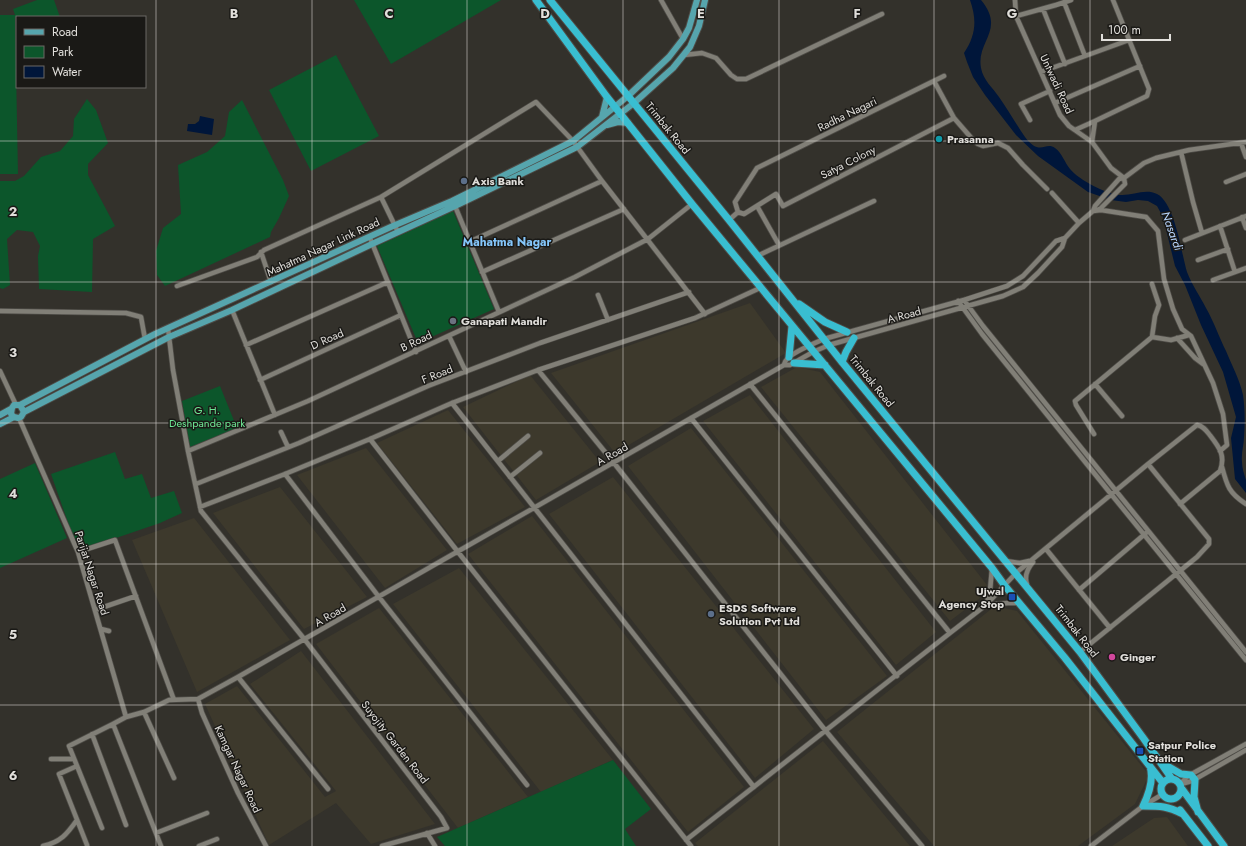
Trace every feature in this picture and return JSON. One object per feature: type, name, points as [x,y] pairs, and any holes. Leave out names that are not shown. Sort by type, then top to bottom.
[{"type":"highway","points":[[536,0],[607,97],[692,204],[992,568],[1164,783]]},
{"type":"highway","name":"Trimbak Road","points":[[550,0],[842,362],[1080,652],[1172,779]]},
{"type":"highway","points":[[792,300],[825,322],[847,332]]},
{"type":"highway","points":[[792,326],[792,360],[825,366]]},
{"type":"highway","points":[[842,362],[854,338]]},
{"type":"highway","points":[[1160,762],[1181,774],[1193,777],[1194,797],[1198,812]]},
{"type":"highway","points":[[1150,766],[1152,778],[1148,796],[1143,806],[1163,806],[1174,809],[1183,814]]},
{"type":"highway","points":[[1181,787],[1178,797],[1172,799],[1166,798],[1161,788],[1166,780],[1172,779],[1178,781],[1198,812],[1224,846]]},
{"type":"highway","points":[[1172,799],[1208,846]]},
{"type":"main road","name":"Mahatma Nagar Link Road","points":[[24,412],[169,337],[232,310],[371,240],[395,225],[452,201],[573,141],[628,96],[669,57],[689,28],[697,0]]},
{"type":"main road","name":"Mahatma Nagar Link Road","points":[[18,405],[168,328],[271,282],[371,240],[398,232],[577,147],[620,113],[634,104],[673,68],[690,47],[699,26],[705,0]]},
{"type":"main road","points":[[620,87],[627,90],[636,88]]},
{"type":"main road","points":[[641,112],[642,96]]},
{"type":"main road","points":[[602,117],[607,97]]},
{"type":"main road","points":[[606,125],[618,122],[628,123]]},
{"type":"main road","points":[[0,415],[11,410],[13,406],[18,405],[24,412],[22,415],[0,424]]},
{"type":"main road","points":[[11,410],[11,414],[16,417]]},
{"type":"street","points":[[661,0],[682,39]]},
{"type":"street","name":"Untwadi Road","points":[[1015,0],[1016,16],[1060,116],[1068,126],[1092,142],[1111,168],[1124,178]]},
{"type":"street","points":[[1016,16],[1071,0]]},
{"type":"street","points":[[1075,130],[1147,96],[1149,90],[1113,0]]},
{"type":"street","points":[[1064,2],[1085,56]]},
{"type":"street","points":[[1043,9],[1065,64]]},
{"type":"street","points":[[684,55],[702,53],[716,58],[731,75],[737,79],[746,79],[882,14]]},
{"type":"street","points":[[1041,72],[1129,40]]},
{"type":"street","points":[[1055,103],[1140,66]]},
{"type":"street","name":"Radha Nagari","points":[[738,212],[735,202],[757,168],[944,76]]},
{"type":"street","points":[[934,81],[954,118],[978,144],[983,146],[998,143],[1008,148],[1022,165],[1047,189]]},
{"type":"street","points":[[1030,120],[1021,104],[1050,91]]},
{"type":"street","points":[[177,286],[257,257],[271,247],[381,197],[536,102],[573,141],[602,181],[705,314]]},
{"type":"street","name":"Satya Colony","points":[[757,206],[776,194],[782,206],[954,118]]},
{"type":"street","points":[[1092,142],[1095,120]]},
{"type":"street","points":[[1098,208],[1119,179],[1124,178],[1144,163],[1156,158],[1188,150],[1243,143],[1246,157]]},
{"type":"street","points":[[1181,152],[1202,233]]},
{"type":"street","points":[[1226,182],[1246,174]]},
{"type":"street","points":[[1098,208],[1125,184],[1124,178]]},
{"type":"street","points":[[469,242],[602,181]]},
{"type":"street","points":[[1052,194],[1079,223]]},
{"type":"street","points":[[381,197],[398,232]]},
{"type":"street","points":[[757,256],[874,201]]},
{"type":"street","name":"B Road","points":[[188,451],[308,401],[575,277],[648,239],[692,204]]},
{"type":"street","points":[[455,206],[499,312]]},
{"type":"street","points":[[729,220],[738,212],[744,214],[757,206],[779,245]]},
{"type":"street","name":"A Road","points":[[74,759],[69,746],[126,717],[144,712],[169,700],[198,698],[238,678],[750,384],[784,365],[790,365],[792,360],[829,345],[1003,296],[1023,287],[1062,247],[1065,238],[1079,223],[1098,208]]},
{"type":"street","points":[[482,272],[624,209]]},
{"type":"street","points":[[1093,211],[1101,210],[1146,217],[1158,231],[1164,279],[1173,309],[1182,329],[1191,336],[1205,365],[1213,382],[1223,414],[1227,445],[1220,451]]},
{"type":"street","points":[[1186,240],[1244,216],[1246,228]]},
{"type":"street","points":[[1220,226],[1236,272]]},
{"type":"street","points":[[784,365],[786,360],[792,360],[808,346],[824,339],[964,300],[1015,282],[1028,271],[1056,241],[1065,238]]},
{"type":"street","points":[[371,240],[416,352]]},
{"type":"street","points":[[1198,260],[1228,249]]},
{"type":"street","points":[[262,252],[271,282]]},
{"type":"street","points":[[1213,280],[1246,268]]},
{"type":"street","points":[[246,345],[388,282]]},
{"type":"street","points":[[1094,434],[1075,401],[1152,337],[1155,316],[1159,305],[1152,284]]},
{"type":"street","points":[[200,507],[370,439],[452,403],[538,370],[695,318],[760,288]]},
{"type":"street","name":"F Road","points":[[196,484],[288,447],[428,386],[540,343],[689,292]]},
{"type":"street","points":[[598,295],[608,320]]},
{"type":"street","points":[[964,300],[983,326],[1116,490],[1146,532],[1246,660]]},
{"type":"street","points":[[958,301],[962,308],[1111,494],[1146,532]]},
{"type":"street","points":[[232,310],[275,415]]},
{"type":"street","points":[[0,311],[126,313],[141,317],[145,339]]},
{"type":"street","name":"D Road","points":[[260,380],[401,315]]},
{"type":"street","points":[[168,328],[173,370],[201,511],[305,640]]},
{"type":"street","points":[[1152,337],[1171,340],[1189,335]]},
{"type":"street","points":[[449,336],[466,372]]},
{"type":"street","points":[[1177,338],[1195,358],[1205,365]]},
{"type":"street","points":[[538,370],[614,463],[825,730],[922,846]]},
{"type":"street","points":[[0,372],[18,405]]},
{"type":"street","points":[[750,384],[950,633]]},
{"type":"street","points":[[1095,384],[1122,416]]},
{"type":"street","points":[[452,403],[754,787]]},
{"type":"street","name":"Parijat Nagar Road","points":[[16,417],[78,552],[126,717]]},
{"type":"street","points":[[691,418],[897,676]]},
{"type":"street","points":[[686,840],[986,605],[1016,573],[1197,425],[1200,425],[1219,446],[1225,481],[1233,495],[1246,504]]},
{"type":"street","points":[[281,432],[288,447]]},
{"type":"street","points":[[498,461],[528,436]]},
{"type":"street","points":[[370,439],[691,846]]},
{"type":"street","points":[[510,477],[540,453]]},
{"type":"street","points":[[1080,652],[1197,557],[1209,544],[1209,539],[1148,464]]},
{"type":"street","points":[[1180,504],[1220,471],[1222,467]]},
{"type":"street","points":[[285,474],[379,597],[527,785]]},
{"type":"street","points":[[1079,590],[1146,532]]},
{"type":"street","points":[[78,552],[115,540],[174,700]]},
{"type":"street","points":[[1046,549],[1110,628]]},
{"type":"street","points":[[1006,561],[1027,562],[1038,556]]},
{"type":"street","points":[[1028,588],[1026,573],[1030,565],[1038,556]]},
{"type":"street","points":[[986,605],[990,591],[992,568]]},
{"type":"street","points":[[1178,572],[1246,652]]},
{"type":"street","points":[[95,610],[136,596]]},
{"type":"street","points":[[986,605],[1008,603],[1020,604]]},
{"type":"street","points":[[101,630],[109,631]]},
{"type":"street","name":"Suyojity Garden Road","points":[[305,640],[441,818],[447,828],[427,833]]},
{"type":"street","points":[[238,678],[328,789]]},
{"type":"street","name":"Kamgar Nagar Road","points":[[198,698],[202,713],[238,793],[266,846]]},
{"type":"street","points":[[144,712],[174,778]]},
{"type":"street","points":[[113,724],[161,846]]},
{"type":"street","points":[[92,734],[126,825]]},
{"type":"street","points":[[1181,787],[1193,777],[1246,744]]},
{"type":"street","points":[[1193,777],[1246,750]]},
{"type":"street","points":[[51,759],[74,759],[102,828]]},
{"type":"street","points":[[77,766],[59,774],[86,846]]},
{"type":"street","points":[[1092,846],[1143,806],[1163,794]]},
{"type":"street","points":[[156,833],[207,813]]},
{"type":"street","points":[[43,846],[54,843],[67,833],[77,820]]},
{"type":"street","points":[[382,846],[427,833],[435,846]]},
{"type":"street","points":[[199,846],[216,839]]},
{"type":"shaded area","points":[[750,303],[786,353],[615,453],[551,373]]},
{"type":"shaded area","points":[[797,367],[820,372],[987,585],[979,599],[950,621],[761,387]]},
{"type":"shaded area","points":[[530,375],[600,462],[536,500],[463,407]]},
{"type":"shaded area","points":[[750,395],[936,632],[896,665],[703,421]]},
{"type":"shaded area","points":[[448,410],[525,507],[457,544],[377,443]]},
{"type":"shaded area","points":[[691,428],[887,676],[826,720],[628,466]]},
{"type":"shaded area","points":[[366,448],[447,550],[385,588],[297,475]]},
{"type":"shaded area","points":[[613,477],[814,729],[755,778],[549,514]]},
{"type":"shaded area","points":[[280,487],[367,597],[304,629],[213,513]]},
{"type":"shaded area","points":[[532,516],[744,787],[688,832],[468,554]]},
{"type":"shaded area","points":[[194,518],[290,640],[197,692],[132,540]]},
{"type":"shaded area","points":[[459,568],[613,760],[541,792],[393,604]]},
{"type":"shaded area","points":[[995,606],[1017,611],[1149,775],[1135,804],[1078,846],[934,846],[837,732]]},
{"type":"shaded area","points":[[379,608],[528,797],[458,828],[316,644]]},
{"type":"shaded area","points":[[301,651],[435,824],[371,844],[336,803],[269,845],[205,704],[237,686],[325,797],[336,791],[250,684]]},
{"type":"shaded area","points":[[823,741],[910,846],[698,846],[695,843]]},
{"type":"shaded area","points":[[1167,817],[1188,846],[1112,846],[1154,818]]},
{"type":"green space","points":[[37,0],[54,0],[60,16],[16,16],[16,18],[15,17],[18,174],[0,174],[0,15],[15,15],[13,9]]},
{"type":"green space","points":[[354,0],[501,0],[391,64]]},
{"type":"green space","points":[[336,55],[379,136],[311,171],[269,90]]},
{"type":"green space","points":[[87,99],[96,110],[108,143],[88,164],[88,175],[115,226],[93,239],[92,292],[39,289],[38,256],[40,246],[33,232],[17,230],[7,239],[10,285],[3,289],[0,288],[0,181],[15,181],[24,176],[41,157],[60,151],[73,136],[74,119]]},
{"type":"green space","points":[[242,100],[283,180],[289,196],[270,237],[165,286],[157,275],[156,251],[163,228],[181,214],[178,165],[207,152],[225,136],[229,112]]},
{"type":"green space","points":[[453,211],[494,309],[418,343],[377,246]]},
{"type":"green space","name":"G. H. Deshpande park","points":[[220,386],[237,428],[190,447],[182,401]]},
{"type":"green space","points":[[115,452],[125,479],[142,474],[151,498],[174,491],[182,513],[160,523],[78,551],[51,474]]},
{"type":"green space","points":[[35,463],[67,538],[0,568],[0,479]]},
{"type":"green space","points":[[613,760],[651,809],[625,829],[636,846],[445,846],[437,837]]},
{"type":"water","name":"Nasardi","points":[[970,0],[981,0],[988,10],[991,19],[991,28],[982,50],[982,72],[1030,143],[1038,147],[1051,146],[1055,148],[1074,173],[1086,182],[1100,189],[1120,195],[1152,192],[1163,199],[1168,207],[1173,217],[1187,272],[1212,319],[1242,389],[1245,421],[1242,459],[1246,480],[1246,493],[1235,479],[1231,438],[1236,417],[1223,372],[1201,325],[1185,285],[1175,266],[1163,217],[1157,206],[1148,201],[1138,200],[1126,202],[1111,200],[1088,192],[1038,156],[1016,135],[985,95],[973,77],[967,62],[964,53],[971,40],[974,27],[974,14]]},
{"type":"water","points":[[200,116],[214,119],[212,135],[187,131],[188,124],[195,124],[199,121]]},
{"type":"place","name":"Prasanna","points":[[939,139]]},
{"type":"place","name":"Axis Bank","points":[[464,181]]},
{"type":"place","name":"Ganapati Mandir","points":[[453,321]]},
{"type":"place","name":"Ujwal Agency Stop","points":[[1012,597]]},
{"type":"place","name":"ESDS Software Solution Pvt Ltd","points":[[711,614]]},
{"type":"place","name":"Ginger","points":[[1112,657]]},
{"type":"place","name":"Satpur Police Station","points":[[1140,751]]},
{"type":"district","name":"Mahatma Nagar","points":[[507,242]]}]
